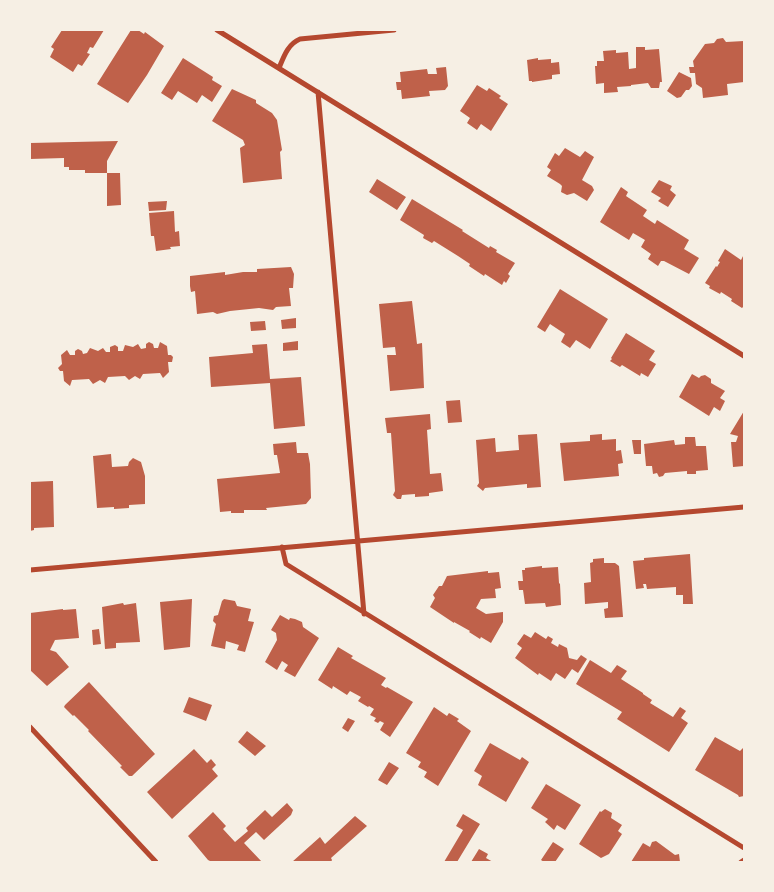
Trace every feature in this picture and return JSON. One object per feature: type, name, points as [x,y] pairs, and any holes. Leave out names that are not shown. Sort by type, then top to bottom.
[{"type":"street","points":[[217,30],[744,356]]},
{"type":"street","points":[[279,68],[288,48],[293,42],[300,39],[394,30]]},
{"type":"street","points":[[318,92],[364,614]]},
{"type":"street","points":[[30,570],[744,507]]},
{"type":"street","points":[[282,548],[286,564],[744,848]]},
{"type":"street","points":[[30,727],[156,862]]},
{"type":"building","points":[[62,30],[104,30],[93,48],[90,47],[87,53],[90,54],[82,66],[78,64],[73,72],[50,57],[54,49],[51,47]]},
{"type":"building","points":[[131,30],[138,30],[144,34],[145,32],[164,46],[128,103],[97,84]]},
{"type":"building","points":[[723,38],[726,42],[744,41],[744,82],[727,84],[728,95],[703,98],[702,88],[696,84],[695,73],[690,73],[689,67],[694,67],[693,61],[705,44],[714,43],[717,39]]},
{"type":"building","points":[[636,47],[645,47],[645,50],[659,49],[662,82],[660,82],[659,88],[651,88],[648,83],[617,87],[618,92],[604,93],[604,83],[596,84],[595,66],[597,66],[597,61],[604,61],[603,51],[616,50],[616,53],[628,52],[629,69],[636,68]]},
{"type":"building","points":[[183,58],[213,77],[212,80],[222,86],[212,102],[202,95],[197,103],[178,91],[172,100],[161,93]]},
{"type":"building","points":[[538,58],[538,60],[551,59],[551,63],[559,62],[560,74],[552,75],[552,79],[529,81],[527,60]]},
{"type":"building","points":[[446,67],[448,86],[445,90],[429,91],[430,96],[402,99],[401,90],[397,90],[396,82],[401,82],[400,72],[427,69],[428,74],[437,74],[436,68]]},
{"type":"building","points":[[679,72],[691,78],[692,86],[681,97],[677,98],[667,91]]},
{"type":"building","points":[[477,85],[487,91],[489,88],[501,96],[499,98],[508,104],[491,131],[481,124],[477,130],[467,123],[470,118],[460,111]]},
{"type":"building","points":[[232,89],[256,100],[256,103],[272,113],[277,120],[282,150],[280,152],[282,179],[243,183],[240,148],[245,145],[243,140],[212,121]]},
{"type":"building","points":[[118,141],[107,161],[107,173],[85,173],[85,170],[69,170],[69,167],[64,167],[64,158],[30,159],[30,143]]},
{"type":"building","points":[[565,148],[580,157],[585,151],[594,157],[582,180],[592,186],[594,190],[587,201],[574,193],[567,195],[561,192],[562,186],[547,176],[551,170],[547,167],[555,153],[559,156]]},
{"type":"building","points":[[107,173],[120,173],[121,205],[107,206]]},
{"type":"building","points":[[377,179],[406,197],[397,210],[369,192]]},
{"type":"building","points":[[659,180],[672,186],[670,190],[676,195],[668,207],[658,201],[661,198],[651,192]]},
{"type":"building","points":[[621,187],[628,192],[626,196],[647,210],[643,216],[655,224],[657,220],[689,240],[684,249],[699,258],[689,274],[664,261],[661,261],[658,266],[648,259],[651,254],[641,247],[645,240],[633,233],[629,240],[600,222]]},
{"type":"building","points":[[412,199],[489,248],[490,246],[497,250],[496,252],[515,263],[508,274],[510,276],[506,283],[504,281],[502,285],[485,274],[484,276],[469,266],[470,264],[434,241],[432,243],[423,238],[424,235],[400,220]]},
{"type":"building","points":[[167,201],[166,210],[149,211],[148,202]]},
{"type":"building","points":[[174,211],[175,232],[179,231],[180,246],[156,251],[154,236],[151,236],[149,213]]},
{"type":"building","points":[[725,249],[741,260],[744,254],[744,306],[742,308],[721,292],[720,294],[709,288],[710,286],[705,283],[720,262],[718,261]]},
{"type":"building","points":[[291,267],[294,274],[293,288],[289,288],[291,306],[276,307],[273,310],[259,308],[217,314],[213,312],[197,314],[195,291],[191,292],[190,276],[225,272],[225,275],[257,272],[257,269]]},
{"type":"building","points":[[560,289],[608,319],[590,349],[576,340],[570,348],[561,342],[565,334],[550,324],[545,332],[537,327]]},
{"type":"building","points":[[412,301],[417,344],[422,343],[424,388],[390,391],[387,355],[396,355],[395,347],[383,348],[379,304]]},
{"type":"building","points":[[296,318],[296,328],[282,329],[281,320]]},
{"type":"building","points":[[265,321],[266,330],[251,331],[250,322]]},
{"type":"building","points":[[626,333],[655,351],[649,360],[656,364],[648,377],[641,373],[640,376],[622,365],[620,367],[610,361]]},
{"type":"building","points":[[298,341],[298,350],[283,351],[283,343]]},
{"type":"building","points":[[149,342],[153,344],[154,348],[158,348],[160,342],[167,346],[168,355],[173,357],[172,362],[168,362],[169,372],[163,378],[160,373],[143,374],[140,379],[135,376],[129,380],[125,376],[108,377],[105,383],[100,380],[93,384],[89,379],[72,380],[70,386],[64,381],[63,371],[60,371],[58,368],[62,364],[61,355],[67,350],[70,355],[75,355],[75,351],[78,349],[83,354],[87,353],[90,348],[98,351],[103,348],[106,352],[110,352],[110,347],[115,345],[118,347],[118,351],[123,351],[125,345],[133,347],[138,344],[141,349],[146,348],[146,344]]},
{"type":"building","points":[[267,344],[270,379],[301,377],[305,426],[274,429],[270,383],[211,387],[209,357],[253,353],[252,345]]},
{"type":"building","points":[[692,374],[699,378],[705,375],[711,379],[711,383],[725,391],[720,398],[725,401],[720,411],[714,407],[709,416],[679,397]]},
{"type":"building","points":[[460,400],[462,422],[448,423],[446,401]]},
{"type":"building","points":[[744,411],[744,466],[733,467],[731,442],[736,442],[738,436],[730,434]]},
{"type":"building","points":[[430,414],[431,429],[427,430],[430,474],[441,473],[443,491],[429,493],[429,496],[415,497],[415,494],[402,495],[401,499],[397,499],[393,495],[395,491],[391,433],[387,433],[385,418]]},
{"type":"building","points":[[537,434],[541,487],[527,488],[527,484],[485,488],[483,491],[477,486],[479,483],[476,440],[495,438],[496,452],[519,450],[518,435]]},
{"type":"building","points":[[602,434],[602,440],[616,439],[616,451],[621,450],[623,463],[618,464],[619,476],[564,481],[560,443],[590,441],[590,435]]},
{"type":"building","points":[[685,437],[695,437],[696,446],[706,446],[708,470],[696,471],[696,474],[687,474],[687,471],[665,473],[659,477],[657,473],[653,474],[652,466],[646,466],[644,444],[674,440],[675,445],[685,444]]},
{"type":"building","points":[[632,440],[641,440],[641,454],[634,454]]},
{"type":"building","points":[[296,442],[297,453],[308,453],[310,464],[311,498],[306,504],[266,508],[267,510],[244,510],[244,513],[220,512],[217,479],[280,473],[277,455],[274,455],[273,444]]},
{"type":"building","points":[[111,454],[112,467],[128,466],[133,458],[141,462],[145,476],[145,504],[129,505],[129,508],[97,508],[93,456]]},
{"type":"building","points":[[53,481],[54,527],[34,528],[34,530],[30,531],[31,482]]},
{"type":"building","points":[[690,554],[693,604],[683,604],[683,595],[676,595],[676,587],[647,589],[646,584],[643,584],[644,588],[636,589],[633,561],[644,560],[644,558]]},
{"type":"building","points":[[604,558],[604,563],[615,563],[619,566],[623,617],[605,618],[604,609],[608,608],[608,602],[585,604],[584,583],[591,582],[590,563],[593,562],[593,559]]},
{"type":"building","points":[[542,566],[542,568],[558,567],[561,605],[546,607],[545,603],[525,604],[523,590],[519,590],[518,581],[523,581],[522,570]]},
{"type":"building","points":[[488,571],[488,573],[499,572],[501,588],[495,589],[496,598],[481,599],[476,608],[486,614],[503,612],[503,622],[491,643],[481,637],[480,639],[430,607],[435,598],[433,595],[439,586],[442,586],[447,576]]},
{"type":"building","points":[[192,599],[190,647],[164,650],[160,602]]},
{"type":"building","points":[[224,599],[235,601],[237,606],[251,609],[248,621],[254,622],[245,652],[237,650],[239,645],[226,641],[225,649],[211,646],[216,624],[213,621],[214,616],[218,615]]},
{"type":"building","points":[[123,603],[124,605],[136,603],[140,642],[116,643],[116,648],[105,649],[102,607]]},
{"type":"building","points":[[76,609],[79,638],[55,640],[50,650],[56,652],[69,667],[47,686],[30,670],[30,613]]},
{"type":"building","points":[[280,615],[289,620],[290,618],[302,622],[303,627],[319,638],[295,677],[284,671],[288,665],[282,661],[277,670],[265,662],[277,640],[276,633],[271,630]]},
{"type":"building","points":[[99,629],[101,644],[93,645],[92,630]]},
{"type":"building","points":[[535,632],[546,639],[548,636],[553,639],[551,643],[558,647],[559,644],[567,648],[569,658],[577,660],[581,655],[587,659],[578,673],[572,669],[565,679],[556,673],[551,681],[539,673],[538,675],[515,658],[522,648],[517,644],[524,634],[531,638]]},
{"type":"building","points":[[338,647],[353,656],[351,658],[386,678],[381,685],[413,702],[390,737],[380,730],[384,723],[374,721],[376,718],[370,715],[374,709],[358,701],[361,697],[350,691],[347,695],[333,686],[332,689],[318,680]]},
{"type":"building","points":[[590,660],[611,673],[617,665],[627,671],[621,679],[652,700],[650,703],[673,717],[680,707],[686,711],[681,718],[688,723],[669,752],[617,719],[622,712],[576,684]]},
{"type":"building","points":[[89,682],[155,754],[132,776],[129,776],[120,767],[122,766],[89,730],[64,707]]},
{"type":"building","points":[[189,697],[212,705],[206,721],[183,712]]},
{"type":"building","points":[[434,707],[447,716],[449,713],[459,719],[457,721],[471,731],[438,786],[424,777],[427,772],[418,767],[421,762],[406,753]]},
{"type":"building","points":[[348,718],[355,721],[348,732],[342,728]]},
{"type":"building","points":[[247,731],[266,746],[255,756],[238,742]]},
{"type":"building","points":[[715,737],[740,751],[744,747],[744,796],[739,797],[695,770]]},
{"type":"building","points":[[490,743],[520,760],[522,757],[529,762],[506,802],[478,785],[482,776],[474,771]]},
{"type":"building","points":[[194,749],[207,763],[211,759],[216,765],[212,769],[218,776],[172,819],[147,792]]},
{"type":"building","points":[[389,762],[399,768],[387,785],[378,780]]},
{"type":"building","points":[[546,784],[581,805],[565,830],[557,825],[554,830],[545,822],[548,819],[531,808]]},
{"type":"building","points":[[287,803],[293,810],[291,815],[264,840],[256,832],[244,843],[262,862],[212,862],[208,860],[188,836],[213,812],[226,826],[223,829],[235,842],[248,831],[246,828],[265,810],[272,817]]},
{"type":"building","points":[[605,809],[612,813],[611,818],[622,825],[618,831],[622,834],[609,854],[601,858],[579,844],[600,811]]},
{"type":"building","points":[[463,814],[480,824],[457,862],[444,862],[463,830],[456,826]]},
{"type":"building","points":[[355,816],[367,826],[331,858],[331,862],[292,862],[320,837],[325,844]]},
{"type":"building","points":[[656,841],[675,855],[679,854],[680,862],[631,862],[643,843],[650,847],[652,842]]},
{"type":"building","points":[[553,842],[564,849],[555,862],[544,862],[541,860]]},
{"type":"building","points":[[479,849],[488,854],[486,858],[493,862],[471,862]]}]
